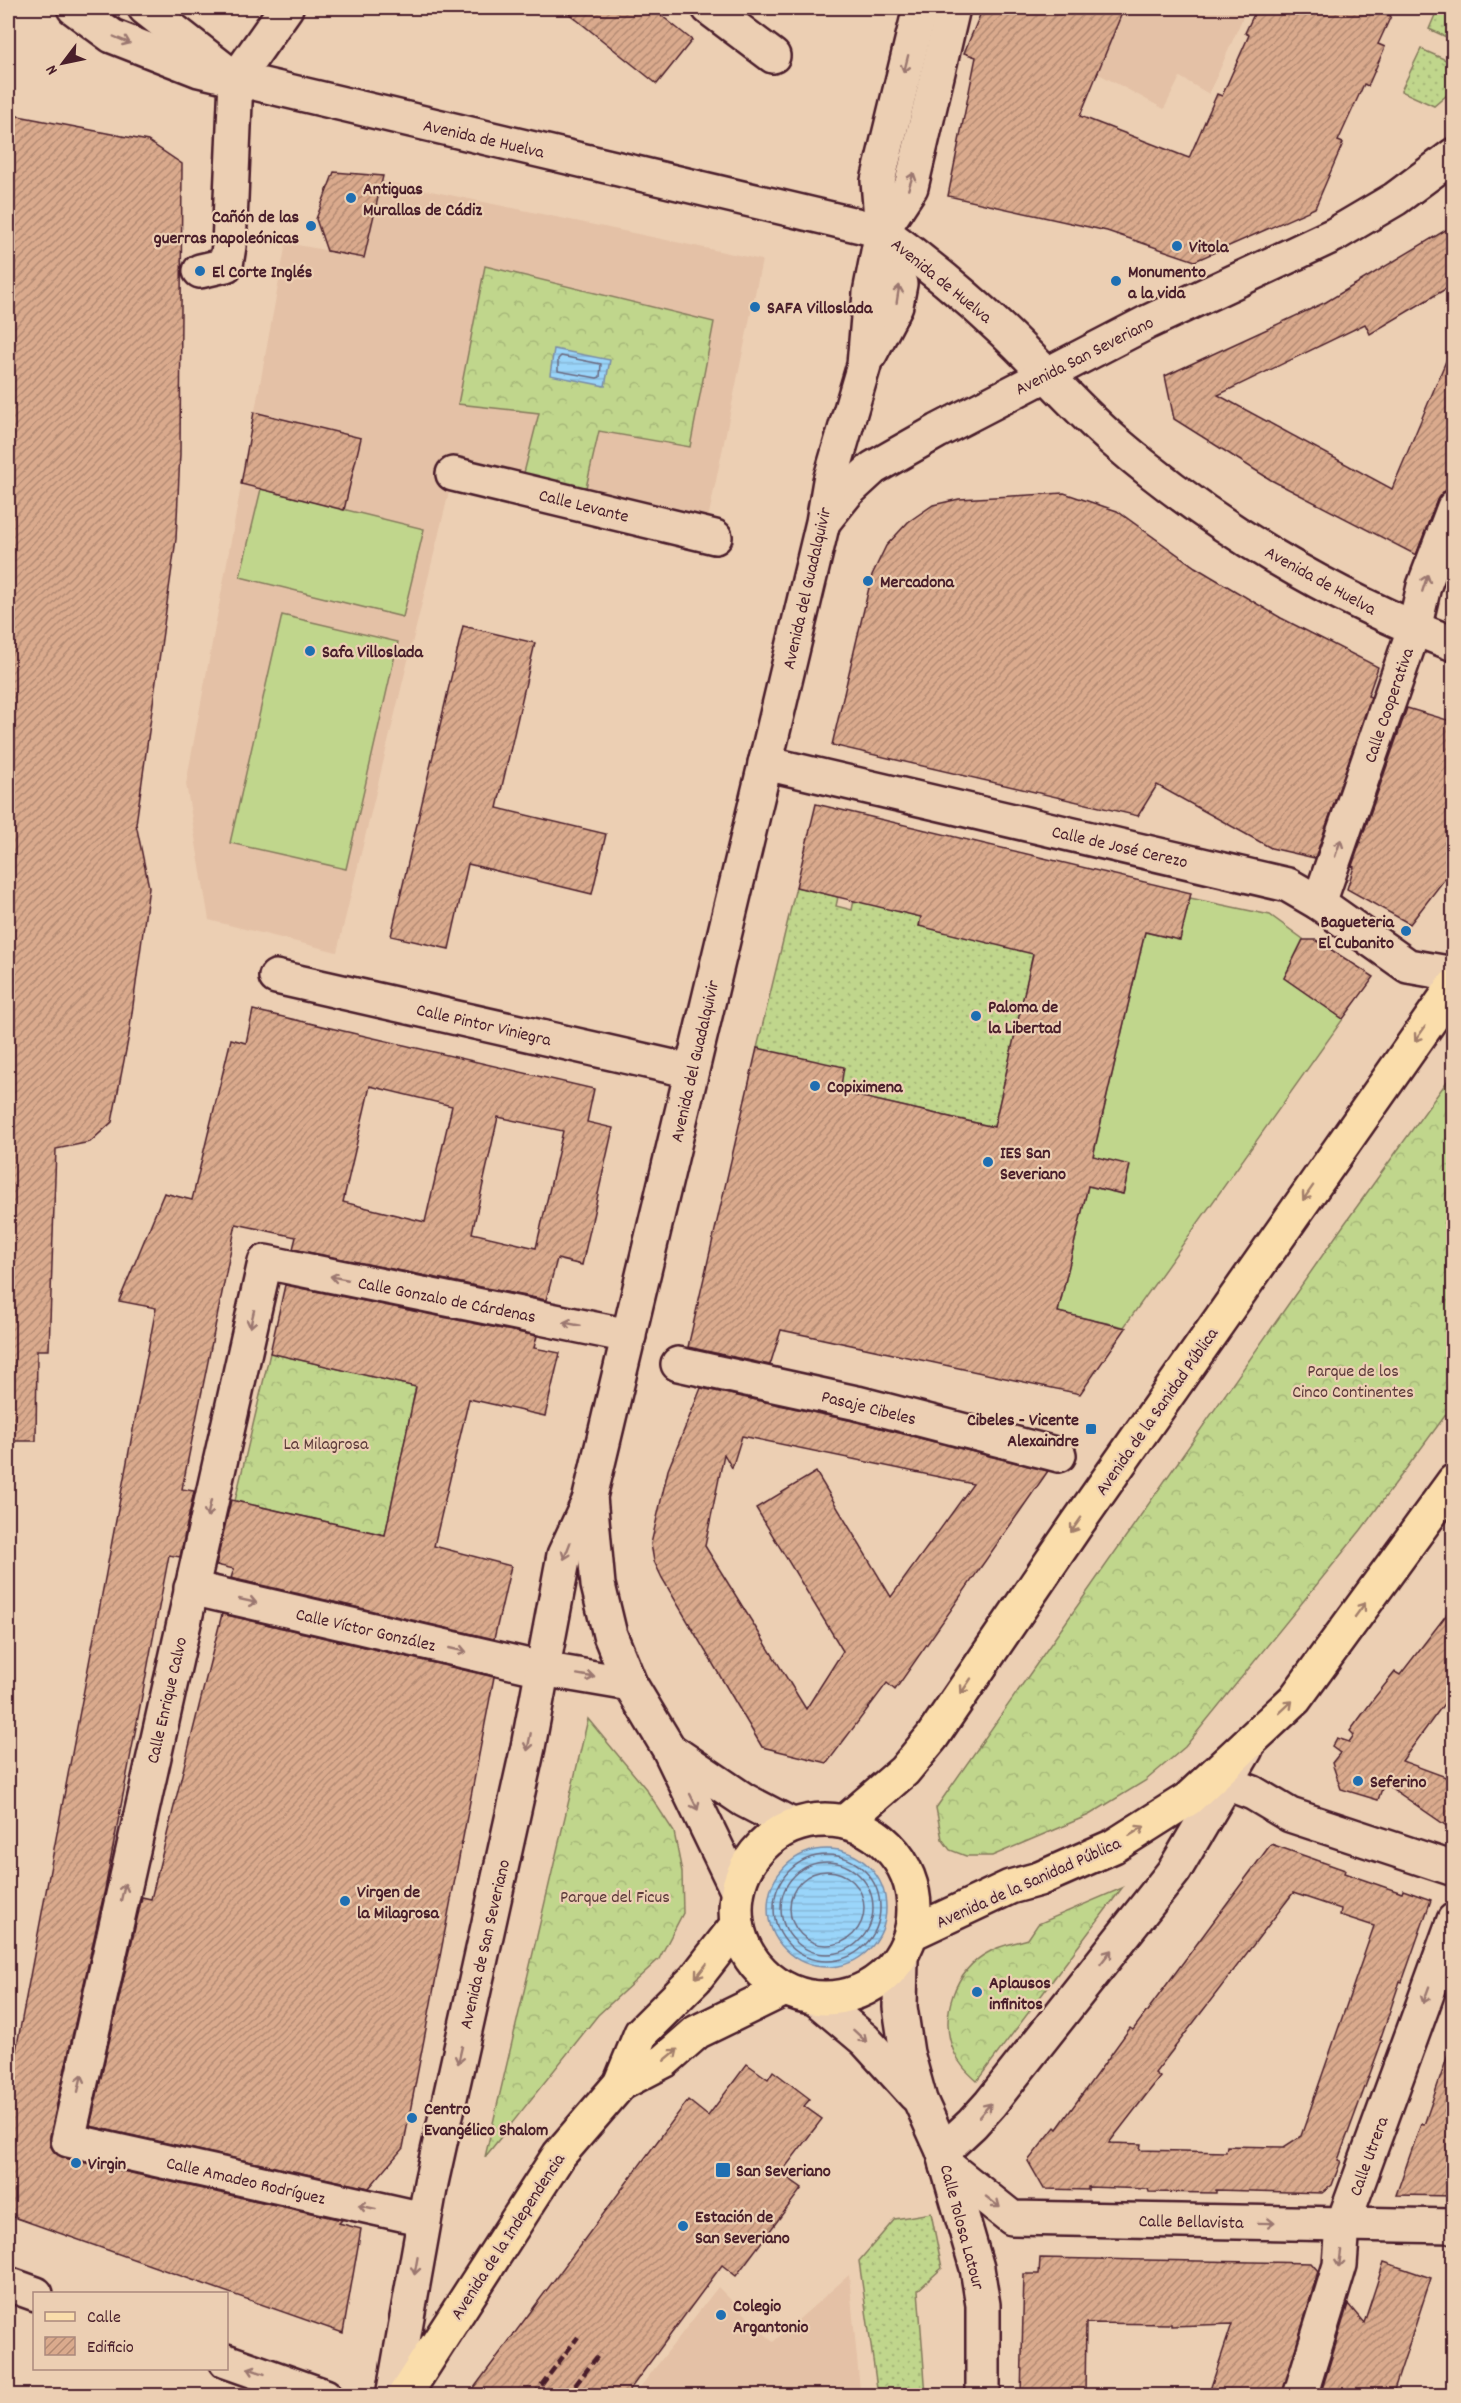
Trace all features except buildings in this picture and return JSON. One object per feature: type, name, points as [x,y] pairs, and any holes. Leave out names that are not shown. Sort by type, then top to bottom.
[{"type":"main road","name":"Avenida de la Sanidad Pública","points":[[844,1821],[904,1771],[932,1737],[1077,1524],[1454,986]]},
{"type":"main road","name":"Avenida de la Sanidad Pública","points":[[906,1946],[1010,1887],[1039,1879],[1114,1846],[1188,1799],[1294,1699],[1454,1481]]},
{"type":"main road","points":[[819,1819],[844,1821],[864,1828],[881,1839],[898,1857],[909,1879],[915,1903],[906,1946],[888,1973],[872,1986],[844,1997],[800,1994],[763,1974],[748,1955],[737,1925],[737,1890],[746,1866],[765,1842],[792,1825],[819,1819]]},
{"type":"main road","name":"Avenida de la Independencia","points":[[404,2396],[560,2155],[620,2084],[641,2033],[695,1979],[737,1925]]},
{"type":"main road","name":"Avenida de la Independencia","points":[[620,2084],[664,2061],[697,2032],[800,1994]]},
{"type":"street","name":"Avenida de Huelva","points":[[74,8],[112,36],[199,70],[882,231],[929,265],[1005,332],[1045,375],[1113,440],[1180,494],[1288,565],[1352,600],[1414,629],[1454,644]]},
{"type":"street","name":"Avenida de Huelva","points":[[145,8],[236,79]]},
{"type":"street","points":[[200,271],[226,265],[229,246],[236,79],[285,8]]},
{"type":"street","points":[[709,8],[773,56]]},
{"type":"street","name":"Avenida del Guadalquivir","points":[[737,1890],[669,1749],[630,1684],[610,1635],[598,1585],[590,1497],[823,522],[830,481],[864,365],[870,292],[882,231],[878,181],[920,8]]},
{"type":"street","name":"Avenida del Guadalquivir","points":[[882,231],[911,187],[953,8]]},
{"type":"street","name":"Avenida San Severiano","points":[[823,522],[848,491],[873,468],[938,431],[1148,322],[1335,235],[1395,199],[1454,155]]},
{"type":"street","name":"Calle Levante","points":[[453,474],[715,537]]},
{"type":"street","name":"Calle Cooperativa","points":[[1319,903],[1414,629],[1424,586],[1454,507]]},
{"type":"street","name":"Calle de José Cerezo","points":[[765,763],[1288,885],[1319,903],[1408,966],[1454,974]]},
{"type":"street","name":"Calle Pintor Viniegra","points":[[276,977],[691,1071]]},
{"type":"street","name":"Calle Gonzalo de Cárdenas","points":[[265,1262],[629,1336]]},
{"type":"street","name":"Calle Enrique Calvo","points":[[68,2140],[265,1262]]},
{"type":"street","name":"Pasaje Cibeles","points":[[678,1364],[857,1403],[1059,1455]]},
{"type":"street","name":"Avenida de San Severiano","points":[[393,2396],[424,2219],[528,1747],[564,1555],[590,1497]]},
{"type":"street","name":"Calle Víctor González","points":[[191,1588],[542,1669],[630,1684]]},
{"type":"street","name":"Avenida de la Sanidad Pública","points":[[945,2159],[1174,1871],[1253,1738]]},
{"type":"street","name":"Avenida del Guadalquivir","points":[[669,1749],[744,1800],[792,1825]]},
{"type":"street","points":[[1227,1783],[1252,1793],[1290,1815],[1454,1869]]},
{"type":"street","name":"Calle Utrera","points":[[1300,2396],[1340,2265],[1343,2224],[1454,1920]]},
{"type":"street","name":"Calle Tolosa Latour","points":[[906,1946],[900,2007],[907,2054],[920,2100],[945,2159],[977,2268],[982,2305],[983,2396]]},
{"type":"street","name":"Calle Tolosa Latour","points":[[800,1994],[865,2040],[920,2100]]},
{"type":"street","name":"Calle Amadeo Rodríguez","points":[[68,2140],[424,2219]]},
{"type":"street","name":"Calle Bellavista","points":[[945,2159],[1012,2218],[1454,2226]]},
{"type":"street","points":[[8,2284],[33,2293]]},
{"type":"street","points":[[228,2362],[325,2396]]},
{"type":"shaded area","points":[[1124,8],[1247,8],[1209,94],[1180,77],[1164,109],[1097,73]]},
{"type":"shaded area","name":"Safa Villoslada","points":[[383,181],[762,260],[708,519],[457,459],[337,952],[209,920],[186,784],[286,243],[364,257]]},
{"type":"shaded area","name":"Colegio Argantonio","points":[[849,2275],[860,2390],[805,2396],[634,2395],[718,2287],[773,2342]]},
{"type":"green space","points":[[1438,8],[1453,16],[1453,40],[1429,29]]},
{"type":"green space","points":[[1421,49],[1453,63],[1453,90],[1434,106],[1401,91]]},
{"type":"green space","points":[[485,266],[714,322],[690,447],[599,431],[585,492],[523,477],[539,413],[458,404]]},
{"type":"green space","points":[[261,489],[424,529],[403,617],[240,577]]},
{"type":"green space","points":[[282,615],[398,642],[346,869],[230,843]]},
{"type":"green space","points":[[796,887],[838,897],[836,906],[852,910],[854,900],[921,917],[919,926],[1036,943],[994,1127],[840,1092],[757,1048]]},
{"type":"green space","points":[[1190,898],[1270,915],[1303,939],[1284,978],[1343,1019],[1124,1327],[1058,1312],[1088,1186],[1123,1194],[1130,1166],[1093,1157],[1145,932],[1179,940]]},
{"type":"green space","name":"Parque de los Cinco Continentes","points":[[1453,1073],[1453,1405],[1361,1530],[1185,1747],[1145,1781],[1089,1815],[992,1856],[966,1856],[950,1850],[942,1839],[936,1808],[1343,1226]]},
{"type":"green space","name":"La Milagrosa","points":[[270,1353],[416,1387],[385,1535],[235,1501]]},
{"type":"green space","name":"Parque del Ficus","points":[[588,1719],[646,1789],[674,1832],[682,1872],[683,1913],[659,1959],[598,2015],[485,2157]]},
{"type":"green space","points":[[1122,1888],[977,2081],[956,2056],[948,2024],[953,1996],[967,1970],[977,1960],[993,1950],[1028,1939],[1038,1924]]},
{"type":"green space","points":[[931,2213],[942,2268],[918,2290],[926,2395],[918,2395],[905,2390],[890,2395],[878,2395],[859,2261],[895,2219]]},
{"type":"water","points":[[554,349],[610,360],[605,386],[550,375]]},
{"type":"water","points":[[827,1849],[850,1853],[869,1866],[882,1885],[886,1908],[882,1931],[869,1950],[850,1963],[827,1967],[804,1963],[785,1950],[772,1931],[768,1908],[772,1885],[785,1866],[804,1853]]},
{"type":"railway","points":[[533,2396],[578,2337]]},
{"type":"railway","points":[[567,2396],[600,2353]]},
{"type":"place","name":"Antiguas Murallas de Cádiz","points":[[351,198]]},
{"type":"place","name":"Cañón de las guerras napoleónicas","points":[[311,226]]},
{"type":"place","name":"Vitola","points":[[1177,246]]},
{"type":"place","name":"El Corte Inglés","points":[[200,271]]},
{"type":"place","name":"Monumento a la vida","points":[[1116,281]]},
{"type":"place","name":"SAFA Villoslada","points":[[755,307]]},
{"type":"place","name":"Mercadona","points":[[868,581]]},
{"type":"place","name":"Safa Villoslada","points":[[310,651]]},
{"type":"place","name":"Bagueteria El Cubanito","points":[[1406,931]]},
{"type":"place","name":"Paloma de la Libertad","points":[[976,1016]]},
{"type":"place","name":"Copiximena","points":[[815,1086]]},
{"type":"place","name":"IES San Severiano","points":[[988,1162]]},
{"type":"place","name":"Cibeles - Vicente Alexaindre","points":[[1091,1429]]},
{"type":"place","name":"Seferino","points":[[1358,1781]]},
{"type":"place","name":"Virgen de la Milagrosa","points":[[345,1901]]},
{"type":"place","name":"Aplausos infinitos","points":[[977,1992]]},
{"type":"place","name":"Centro Evangélico Shalom","points":[[412,2118]]},
{"type":"place","name":"Virgin","points":[[76,2163]]},
{"type":"place","name":"San Severiano","points":[[723,2170]]},
{"type":"place","name":"Estación de San Severiano","points":[[683,2226]]},
{"type":"place","name":"Colegio Argantonio","points":[[721,2315]]}]
